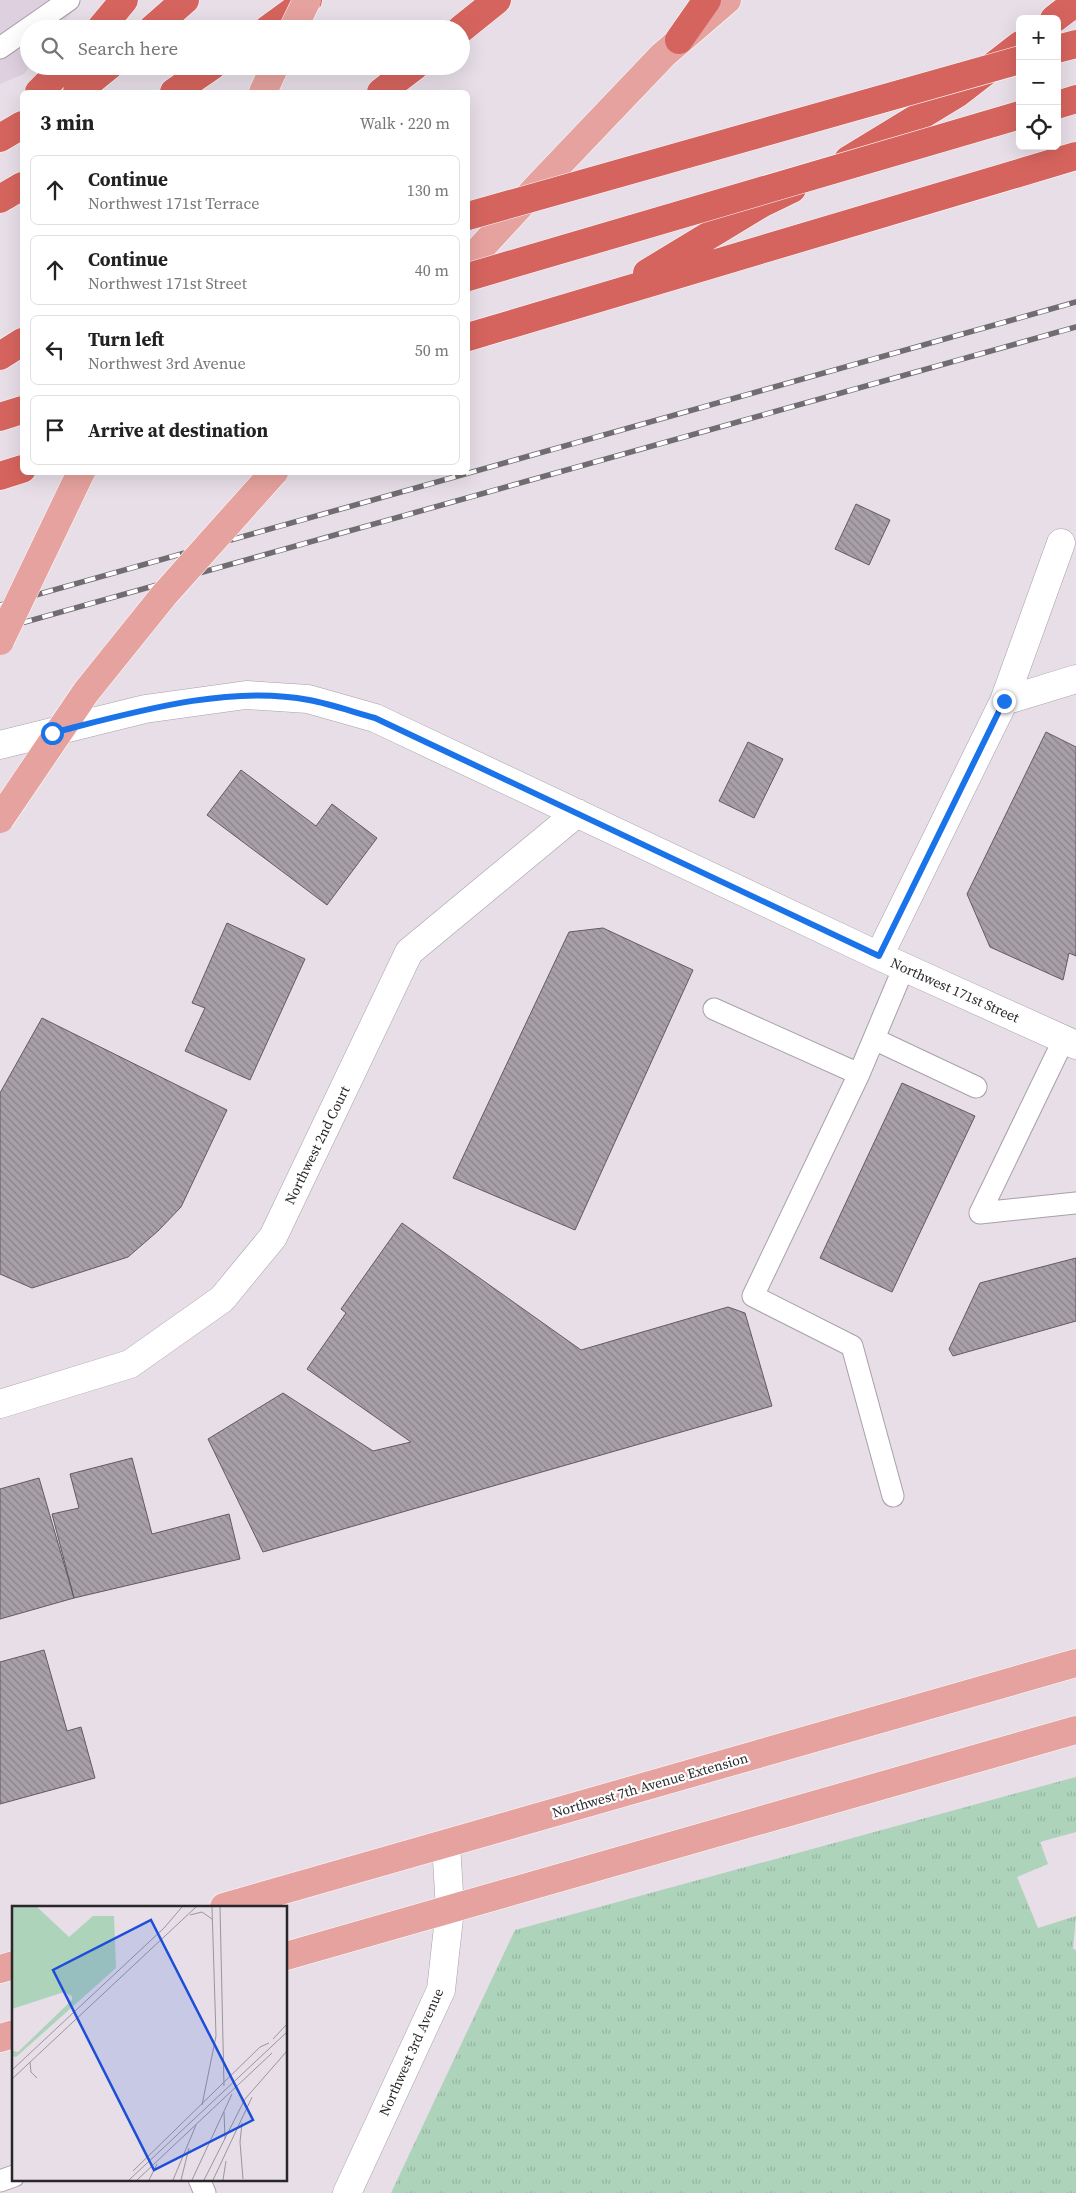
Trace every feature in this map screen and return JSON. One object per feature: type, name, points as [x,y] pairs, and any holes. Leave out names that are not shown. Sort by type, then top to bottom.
[{"type":"highway","points":[[107,20],[124,0]]},
{"type":"highway","points":[[162,20],[185,0]]},
{"type":"highway","points":[[280,20],[307,0]]},
{"type":"highway","points":[[470,22],[497,0]]},
{"type":"highway","points":[[679,40],[707,0]]},
{"type":"highway","points":[[1059,15],[1076,2]]},
{"type":"highway","points":[[1061,48],[1076,44]]},
{"type":"highway","points":[[612,294],[761,204],[860,154],[958,93],[1016,48]]},
{"type":"highway","points":[[470,215],[1016,61]]},
{"type":"highway","points":[[41,90],[56,75]]},
{"type":"highway","points":[[79,90],[98,75]]},
{"type":"highway","points":[[177,90],[199,75]]},
{"type":"highway","points":[[384,90],[403,75]]},
{"type":"highway","points":[[1061,103],[1076,99]]},
{"type":"highway","points":[[470,276],[1016,117]]},
{"type":"highway","points":[[470,336],[1076,156]]},
{"type":"highway","points":[[0,199],[20,187]]},
{"type":"highway","points":[[0,357],[20,343]]},
{"type":"highway","points":[[0,357],[20,352]]},
{"type":"highway","points":[[0,417],[20,411]]},
{"type":"highway","points":[[0,476],[20,470]]},
{"type":"main road","points":[[297,20],[307,0]]},
{"type":"main road","points":[[470,260],[584,136],[679,40],[727,0]]},
{"type":"main road","points":[[263,90],[270,75]]},
{"type":"main road","points":[[0,641],[80,475]]},
{"type":"main road","points":[[0,818],[86,692],[164,595],[271,475]]},
{"type":"main road","name":"Northwest 7th Avenue Extension","points":[[228,1906],[1076,1662]]},
{"type":"main road","points":[[288,1955],[1076,1730]]},
{"type":"street","points":[[879,956],[1004,701],[1061,544]]},
{"type":"street","points":[[1004,701],[1076,679]]},
{"type":"street","name":"Northwest 171st Street","points":[[3,744],[146,709],[246,694],[308,700],[375,718],[879,956],[1070,1042]]},
{"type":"street","name":"Northwest 2nd Court","points":[[0,1404],[130,1364],[222,1299],[273,1237],[409,952],[578,813]]},
{"type":"street","name":"Northwest 3rd Avenue","points":[[347,2193],[441,1990],[450,1909],[446,1844]]},
{"type":"lane","points":[[40,20],[69,0]]},
{"type":"lane","points":[[0,48],[20,34]]},
{"type":"lane","points":[[894,1496],[852,1346],[753,1296],[859,1074],[904,967]]},
{"type":"lane","points":[[714,1009],[859,1074]]},
{"type":"lane","points":[[874,1039],[976,1087]]},
{"type":"lane","points":[[1070,1042],[980,1213],[1076,1203]]},
{"type":"lane","points":[[0,2181],[12,2177]]},
{"type":"lane","points":[[199,2180],[205,2193]]},
{"type":"shaded area","points":[[0,0],[81,0],[66,20],[20,20],[20,75],[22,75],[0,84]]},
{"type":"green space","points":[[1076,1777],[1076,1832],[1040,1842],[1048,1864],[1017,1877],[1038,1928],[1076,1916],[1073,1949],[1076,1950],[1076,2193],[391,2193],[515,1930]]},
{"type":"building","points":[[856,504],[890,520],[869,565],[835,549]]},
{"type":"building","points":[[1046,732],[1076,747],[1076,956],[1069,953],[1063,980],[990,947],[967,894]]},
{"type":"building","points":[[748,742],[783,759],[754,818],[719,801]]},
{"type":"building","points":[[241,770],[316,826],[332,804],[377,838],[327,905],[207,815]]},
{"type":"building","points":[[227,923],[305,959],[250,1080],[185,1051],[205,1008],[192,1003]]},
{"type":"building","points":[[603,928],[693,970],[575,1230],[453,1178],[569,932]]},
{"type":"building","points":[[42,1018],[227,1110],[181,1207],[158,1231],[128,1257],[32,1288],[0,1274],[0,1093]]},
{"type":"building","points":[[902,1083],[975,1116],[892,1292],[820,1258]]},
{"type":"building","points":[[402,1223],[581,1350],[728,1307],[745,1313],[772,1406],[263,1552],[208,1439],[283,1393],[373,1451],[411,1442],[307,1369],[346,1313],[341,1309]]},
{"type":"building","points":[[1076,1258],[1076,1321],[953,1356],[949,1349],[980,1283]]},
{"type":"building","points":[[132,1458],[152,1534],[229,1514],[240,1559],[74,1598],[52,1514],[79,1508],[70,1474]]},
{"type":"building","points":[[39,1478],[74,1598],[0,1619],[0,1489]]},
{"type":"building","points":[[44,1650],[67,1731],[81,1727],[95,1778],[0,1804],[0,1662]]},
{"type":"railway","points":[[470,473],[1076,302]]},
{"type":"railway","points":[[0,629],[1076,327]]},
{"type":"railway","points":[[0,605],[462,475]]},
{"type":"route","points":[[52,733],[146,709],[246,694],[308,700],[375,718],[879,956],[1004,701]]}]
